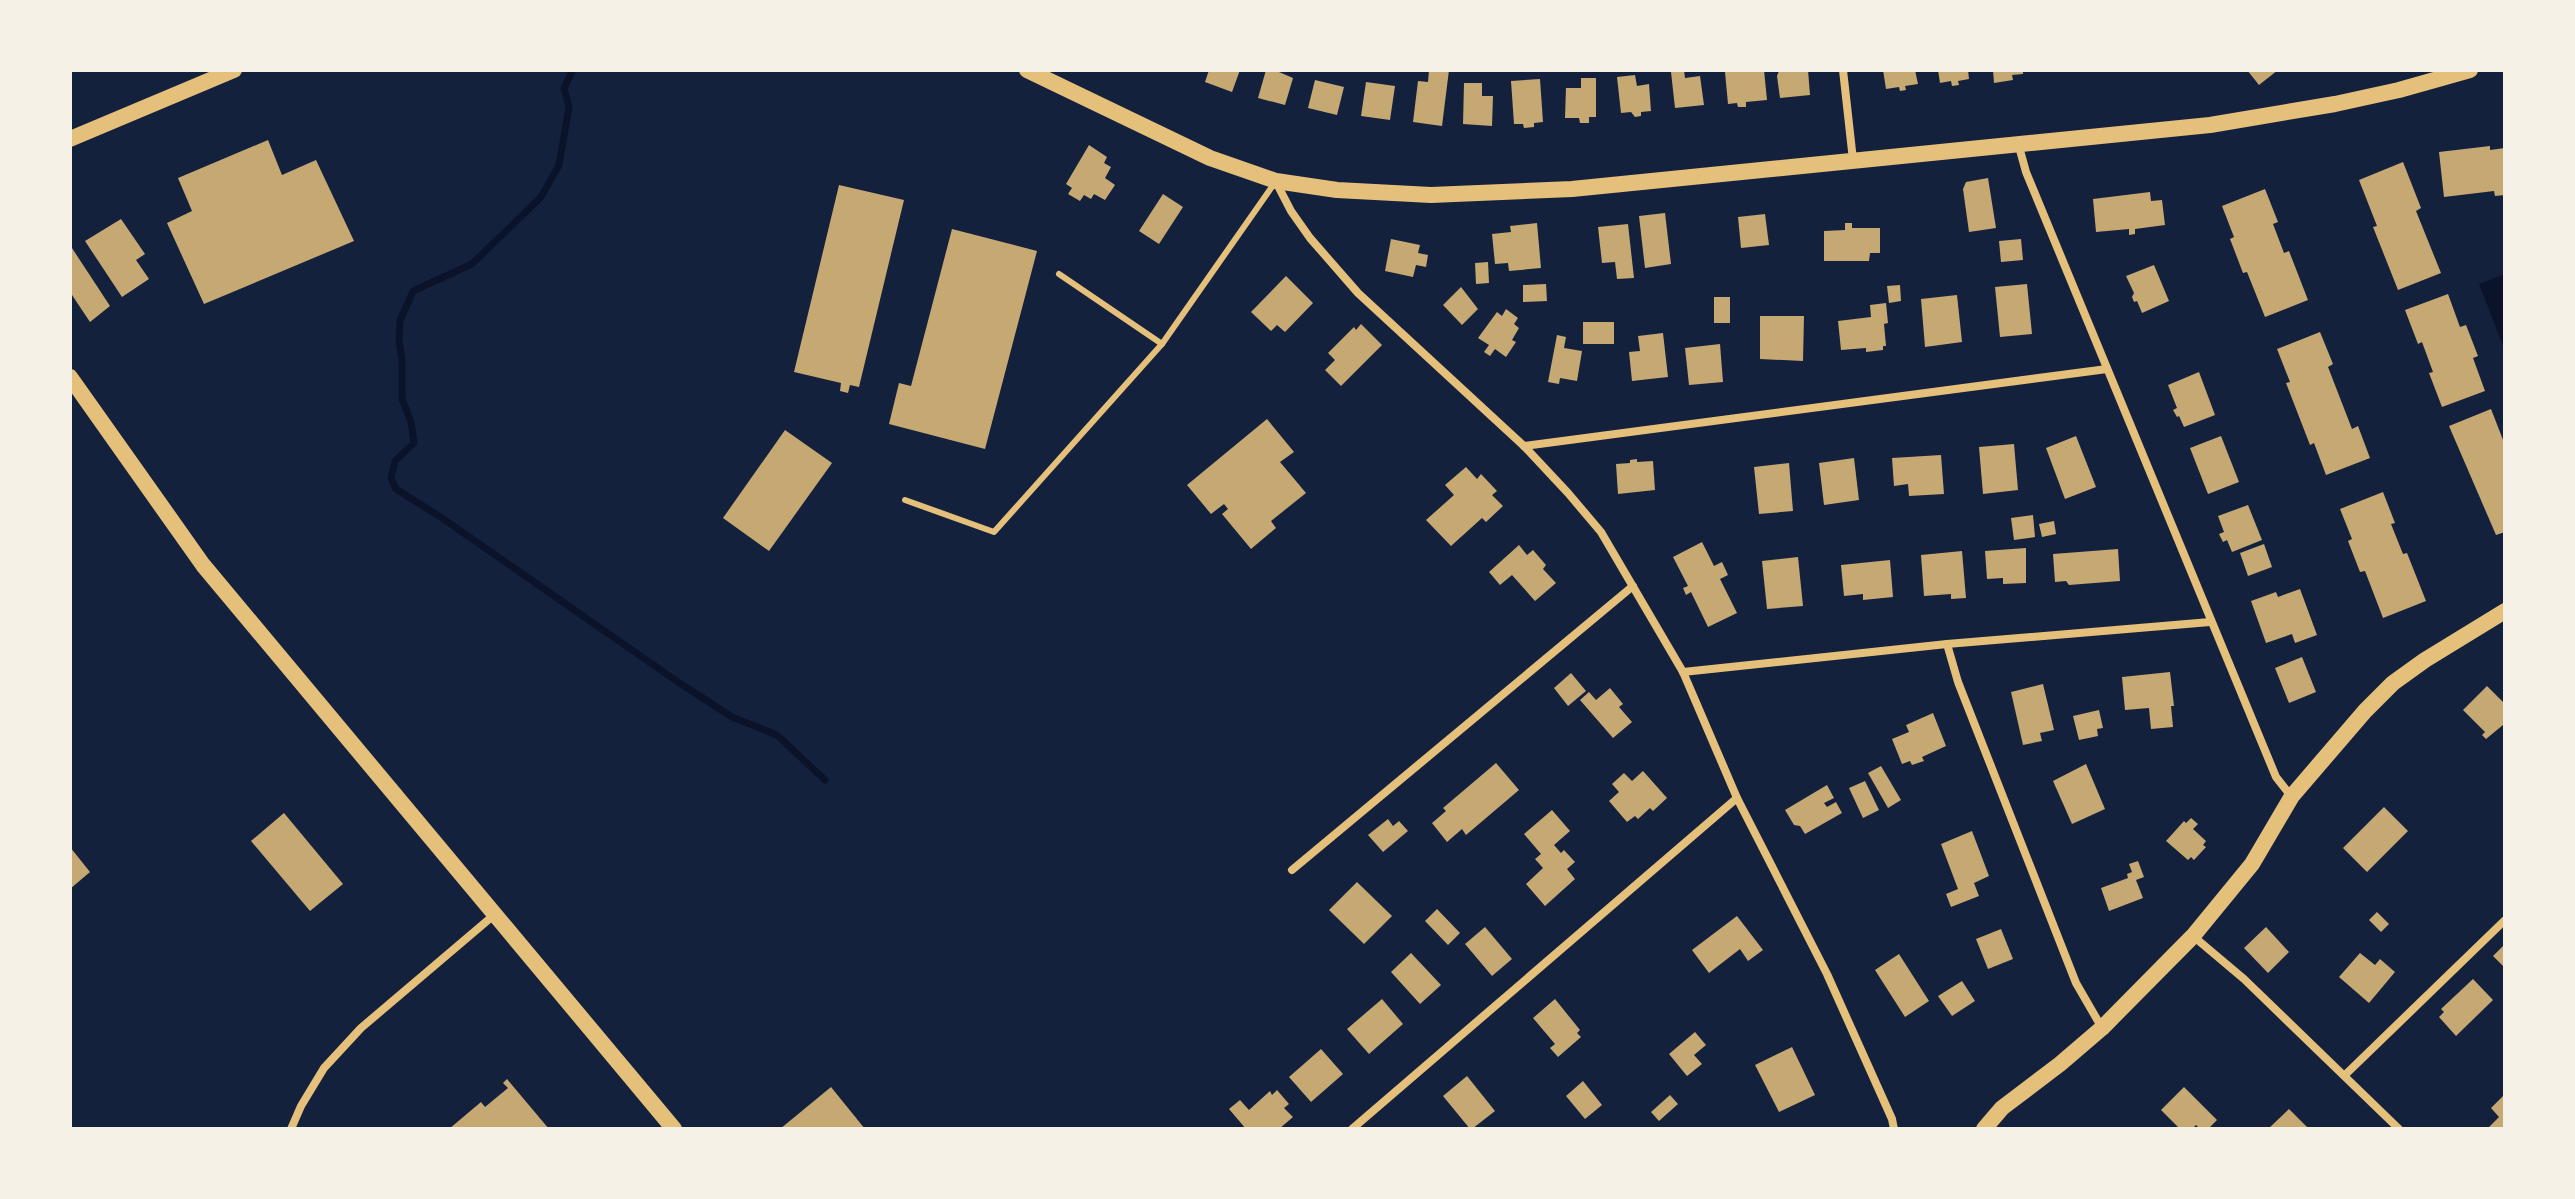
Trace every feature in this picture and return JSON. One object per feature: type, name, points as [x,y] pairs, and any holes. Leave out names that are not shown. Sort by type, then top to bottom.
[{"type":"main road","points":[[70,139],[234,70]]},
{"type":"main road","points":[[1027,70],[1210,158],[1276,181],[1337,190],[1431,195],[1572,189],[2210,125],[2335,104],[2446,73],[2470,70]]},
{"type":"main road","points":[[70,377],[203,565],[674,1129]]},
{"type":"main road","points":[[1984,1129],[2002,1108],[2102,1028],[2193,936],[2252,864],[2292,796],[2329,749],[2393,683],[2505,611]]},
{"type":"street","points":[[1843,70],[1853,160]]},
{"type":"street","points":[[2018,143],[2026,172],[2210,622],[2276,777],[2292,796]]},
{"type":"street","points":[[1276,181],[1291,211],[1310,238],[1358,293],[1524,446],[1601,532],[1683,672],[1737,798],[1827,974],[1893,1124],[1903,1129]]},
{"type":"street","points":[[1524,446],[2107,369]]},
{"type":"street","points":[[1292,870],[1633,586]]},
{"type":"street","points":[[1683,672],[1947,644],[2210,622]]},
{"type":"street","points":[[1947,644],[1958,682],[2076,983],[2102,1028]]},
{"type":"street","points":[[1352,1129],[1737,798]]},
{"type":"street","points":[[291,1129],[324,1068],[361,1028],[494,915]]},
{"type":"street","points":[[2345,1075],[2504,921]]},
{"type":"street","points":[[2193,936],[2244,979],[2399,1129]]},
{"type":"lane","points":[[905,500],[994,532],[1162,344],[1276,181]]},
{"type":"lane","points":[[1059,274],[1162,344]]},
{"type":"water","points":[[2505,274],[2505,351],[2479,284]]},
{"type":"building","points":[[1209,70],[1240,70],[1232,92],[1205,82]]},
{"type":"building","points":[[1266,70],[1293,78],[1285,105],[1258,98]]},
{"type":"building","points":[[1429,70],[1449,70],[1442,126],[1413,122],[1418,81],[1428,82]]},
{"type":"building","points":[[1684,70],[1685,78],[1700,76],[1704,105],[1675,108],[1671,72]]},
{"type":"building","points":[[1764,70],[1767,100],[1746,102],[1746,107],[1738,107],[1737,103],[1728,104],[1725,72]]},
{"type":"building","points":[[1808,70],[1810,95],[1780,98],[1779,71]]},
{"type":"building","points":[[1883,70],[1915,70],[1918,84],[1905,86],[1906,90],[1900,91],[1899,87],[1886,89]]},
{"type":"building","points":[[1938,70],[1968,70],[1969,79],[1952,86],[1951,81],[1940,83]]},
{"type":"building","points":[[1993,70],[2023,70],[2023,74],[2012,75],[2013,80],[1994,83]]},
{"type":"building","points":[[2247,70],[2278,70],[2259,85]]},
{"type":"building","points":[[1635,75],[1637,86],[1649,84],[1651,111],[1641,112],[1641,116],[1635,117],[1631,112],[1621,113],[1617,77]]},
{"type":"building","points":[[1581,78],[1596,78],[1596,117],[1589,117],[1589,123],[1580,123],[1579,118],[1565,118],[1566,88],[1581,88]]},
{"type":"building","points":[[1540,79],[1543,122],[1524,128],[1523,124],[1514,124],[1511,81]]},
{"type":"building","points":[[1315,80],[1344,87],[1337,115],[1308,108]]},
{"type":"building","points":[[1366,82],[1395,86],[1390,120],[1361,116]]},
{"type":"building","points":[[1464,83],[1482,83],[1482,96],[1493,96],[1492,126],[1463,124]]},
{"type":"building","points":[[268,140],[282,175],[316,160],[354,241],[204,304],[167,223],[192,211],[178,178]]},
{"type":"building","points":[[1089,145],[1107,157],[1104,163],[1111,167],[1105,178],[1115,185],[1105,200],[1094,194],[1091,199],[1084,195],[1080,201],[1068,194],[1072,188],[1066,184]]},
{"type":"building","points":[[2490,146],[2490,150],[2505,148],[2505,195],[2495,196],[2494,191],[2444,197],[2439,152]]},
{"type":"building","points":[[2403,162],[2421,208],[2416,211],[2441,273],[2398,290],[2373,227],[2377,226],[2359,180]]},
{"type":"building","points":[[1988,178],[1996,228],[1969,232],[1963,189],[1966,182]]},
{"type":"building","points":[[839,185],[904,200],[859,387],[850,385],[848,393],[840,391],[841,383],[794,372]]},
{"type":"building","points":[[2265,189],[2278,222],[2273,224],[2284,253],[2289,251],[2308,300],[2265,317],[2247,272],[2243,273],[2222,206]]},
{"type":"building","points":[[2150,192],[2151,201],[2162,200],[2165,225],[2135,229],[2135,234],[2129,235],[2129,229],[2096,232],[2093,199]]},
{"type":"building","points":[[1163,194],[1183,207],[1159,244],[1139,231]]},
{"type":"building","points":[[1665,213],[1671,264],[1645,268],[1639,216]]},
{"type":"building","points":[[1765,214],[1769,245],[1741,248],[1738,217]]},
{"type":"building","points":[[121,219],[145,254],[136,260],[149,279],[122,297],[85,241]]},
{"type":"building","points":[[1537,223],[1541,268],[1509,271],[1508,263],[1495,264],[1492,234],[1511,232],[1510,226]]},
{"type":"building","points":[[1845,223],[1852,223],[1852,228],[1880,228],[1880,253],[1870,253],[1869,261],[1824,261],[1824,231],[1845,230]]},
{"type":"building","points":[[1628,224],[1634,278],[1617,279],[1615,262],[1602,263],[1598,227]]},
{"type":"building","points":[[952,229],[1037,251],[985,449],[889,424],[899,383],[911,386]]},
{"type":"building","points":[[1391,239],[1420,245],[1418,253],[1428,255],[1426,267],[1416,265],[1413,277],[1385,271]]},
{"type":"building","points":[[2021,239],[2023,260],[2001,262],[1999,241]]},
{"type":"building","points":[[70,245],[110,306],[90,322],[70,292]]},
{"type":"building","points":[[1488,262],[1489,283],[1476,284],[1475,263]]},
{"type":"building","points":[[2154,265],[2169,301],[2142,313],[2137,301],[2134,302],[2134,293],[2126,276]]},
{"type":"building","points":[[1286,276],[1313,303],[1285,332],[1277,325],[1271,331],[1251,312]]},
{"type":"building","points":[[1546,284],[1547,301],[1523,302],[1523,285]]},
{"type":"building","points":[[2027,284],[2032,334],[2000,337],[1995,287]]},
{"type":"building","points":[[1900,285],[1901,301],[1889,303],[1887,286]]},
{"type":"building","points":[[1461,287],[1478,309],[1462,325],[1443,305]]},
{"type":"building","points":[[2448,294],[2460,327],[2466,325],[2478,356],[2473,358],[2485,391],[2442,407],[2429,373],[2433,372],[2422,342],[2418,344],[2405,310]]},
{"type":"building","points":[[1957,295],[1962,342],[1925,347],[1921,299]]},
{"type":"building","points":[[1714,297],[1730,297],[1730,323],[1714,323]]},
{"type":"building","points":[[1886,303],[1888,323],[1884,324],[1886,346],[1883,350],[1841,350],[1838,321],[1871,317],[1870,305]]},
{"type":"building","points":[[1506,309],[1518,318],[1514,324],[1519,328],[1512,340],[1516,342],[1506,357],[1495,349],[1490,356],[1484,352],[1489,345],[1478,338],[1497,312],[1502,316]]},
{"type":"building","points":[[1760,316],[1804,316],[1803,361],[1760,359]]},
{"type":"building","points":[[1583,322],[1614,322],[1614,344],[1583,344]]},
{"type":"building","points":[[1361,324],[1382,345],[1341,386],[1325,370],[1335,360],[1328,353]]},
{"type":"building","points":[[2320,332],[2333,364],[2328,367],[2352,429],[2358,426],[2370,458],[2326,475],[2314,443],[2310,445],[2286,383],[2290,382],[2277,349]]},
{"type":"building","points":[[1663,333],[1668,377],[1632,381],[1629,352],[1640,351],[1638,336]]},
{"type":"building","points":[[1557,335],[1566,337],[1564,348],[1582,351],[1577,381],[1560,378],[1559,384],[1548,382]]},
{"type":"building","points":[[1720,344],[1723,382],[1689,385],[1685,348]]},
{"type":"building","points":[[2199,372],[2215,415],[2184,427],[2173,410],[2177,408],[2168,385]]},
{"type":"building","points":[[2491,409],[2505,445],[2505,532],[2496,535],[2449,426]]},
{"type":"building","points":[[1267,419],[1294,452],[1280,462],[1306,493],[1271,521],[1276,528],[1251,549],[1222,514],[1228,509],[1224,504],[1211,514],[1187,485]]},
{"type":"building","points":[[785,430],[832,463],[769,551],[723,518]]},
{"type":"building","points":[[2076,436],[2096,487],[2065,499],[2046,448]]},
{"type":"building","points":[[2221,436],[2239,482],[2208,494],[2190,448]]},
{"type":"building","points":[[2014,444],[2018,490],[1983,494],[1979,447]]},
{"type":"building","points":[[1941,455],[1944,494],[1909,496],[1908,484],[1894,486],[1892,458]]},
{"type":"building","points":[[1854,458],[1859,500],[1824,505],[1819,463]]},
{"type":"building","points":[[1637,459],[1637,462],[1653,461],[1655,490],[1618,494],[1616,464]]},
{"type":"building","points":[[1789,463],[1793,511],[1759,514],[1754,467]]},
{"type":"building","points":[[1466,467],[1477,479],[1481,474],[1497,491],[1492,495],[1503,506],[1486,522],[1482,518],[1451,546],[1426,520],[1454,495],[1445,485]]},
{"type":"building","points":[[2383,492],[2395,523],[2391,524],[2403,554],[2407,553],[2426,601],[2383,618],[2365,571],[2360,572],[2340,509]]},
{"type":"building","points":[[2248,505],[2262,540],[2232,552],[2227,540],[2223,542],[2219,534],[2224,532],[2218,516]]},
{"type":"building","points":[[2033,515],[2035,537],[2014,540],[2011,518]]},
{"type":"building","points":[[2054,521],[2056,534],[2042,537],[2039,524]]},
{"type":"building","points":[[1702,542],[1714,566],[1722,562],[1728,575],[1720,579],[1737,613],[1708,627],[1691,592],[1686,595],[1683,588],[1688,586],[1673,557]]},
{"type":"building","points":[[2264,544],[2272,567],[2248,576],[2240,553]]},
{"type":"building","points":[[1519,545],[1527,555],[1533,550],[1546,565],[1543,569],[1556,583],[1535,601],[1512,575],[1500,585],[1489,572]]},
{"type":"building","points":[[2026,548],[2026,583],[2003,584],[2003,578],[1987,579],[1985,551]]},
{"type":"building","points":[[2118,549],[2120,581],[2069,585],[2066,581],[2055,582],[2053,554]]},
{"type":"building","points":[[1962,551],[1966,598],[1951,599],[1951,594],[1924,596],[1921,555]]},
{"type":"building","points":[[1798,557],[1803,606],[1767,609],[1762,561]]},
{"type":"building","points":[[1890,560],[1893,597],[1863,600],[1863,594],[1844,596],[1841,565]]},
{"type":"building","points":[[2300,589],[2317,635],[2295,643],[2292,634],[2266,643],[2251,601],[2276,592],[2278,597]]},
{"type":"building","points":[[2302,657],[2316,692],[2289,703],[2275,668]]},
{"type":"building","points":[[2170,672],[2173,727],[2151,729],[2149,708],[2125,710],[2122,677]]},
{"type":"building","points":[[1571,673],[1586,691],[1568,706],[1554,688]]},
{"type":"building","points":[[2043,684],[2054,730],[2040,733],[2042,741],[2023,745],[2011,692]]},
{"type":"building","points":[[2487,686],[2505,704],[2505,728],[2503,725],[2486,739],[2482,735],[2485,732],[2463,710]]},
{"type":"building","points":[[1610,688],[1623,704],[1619,707],[1632,722],[1613,738],[1580,700],[1589,692],[1596,700]]},
{"type":"building","points":[[2099,710],[2103,728],[2097,729],[2098,736],[2079,740],[2073,716]]},
{"type":"building","points":[[1933,713],[1946,746],[1922,757],[1924,761],[1902,764],[1892,739],[1909,732],[1906,725]]},
{"type":"building","points":[[1496,763],[1519,790],[1466,835],[1462,829],[1447,842],[1432,823],[1446,811],[1443,808]]},
{"type":"building","points":[[2086,764],[2105,809],[2072,824],[2053,781]]},
{"type":"building","points":[[1881,766],[1901,800],[1888,808],[1868,773]]},
{"type":"building","points":[[1643,771],[1667,798],[1653,811],[1650,808],[1638,819],[1635,816],[1627,822],[1609,801],[1619,792],[1612,784],[1624,773],[1632,781]]},
{"type":"building","points":[[1865,781],[1879,810],[1863,818],[1849,788]]},
{"type":"building","points":[[1827,785],[1834,798],[1824,803],[1827,807],[1836,802],[1842,813],[1805,834],[1800,826],[1794,825],[1785,810]]},
{"type":"building","points":[[2384,807],[2408,831],[2367,872],[2343,848]]},
{"type":"building","points":[[1552,810],[1570,831],[1554,845],[1561,853],[1564,850],[1575,862],[1567,869],[1575,879],[1545,906],[1526,884],[1543,868],[1535,859],[1541,854],[1524,834]]},
{"type":"building","points":[[284,813],[343,884],[310,911],[251,841]]},
{"type":"building","points":[[2191,818],[2198,824],[2193,829],[2206,841],[2203,845],[2206,847],[2194,860],[2191,857],[2188,860],[2166,841],[2184,821],[2186,823]]},
{"type":"building","points":[[1388,819],[1393,826],[1399,821],[1408,831],[1383,852],[1368,835]]},
{"type":"building","points":[[1972,831],[1989,876],[1974,883],[1979,896],[1951,907],[1946,894],[1958,889],[1941,844]]},
{"type":"building","points":[[70,847],[90,872],[70,889]]},
{"type":"building","points":[[2138,861],[2144,877],[2136,880],[2143,898],[2109,911],[2101,888],[2128,878],[2127,874],[2132,872],[2129,864]]},
{"type":"building","points":[[1357,882],[1392,916],[1364,944],[1329,910]]},
{"type":"building","points":[[1437,909],[1460,933],[1448,945],[1425,921]]},
{"type":"building","points":[[2377,912],[2389,924],[2381,932],[2369,920]]},
{"type":"building","points":[[1737,916],[1763,950],[1748,961],[1740,949],[1709,973],[1692,950]]},
{"type":"building","points":[[1485,927],[1512,959],[1492,976],[1465,944]]},
{"type":"building","points":[[2266,927],[2289,952],[2268,973],[2244,948]]},
{"type":"building","points":[[2001,929],[2013,959],[1988,969],[1976,939]]},
{"type":"building","points":[[2505,944],[2505,968],[2493,956]]},
{"type":"building","points":[[1411,953],[1441,985],[1420,1004],[1391,972]]},
{"type":"building","points":[[2360,953],[2375,965],[2380,959],[2395,972],[2369,1003],[2339,977]]},
{"type":"building","points":[[1899,954],[1929,1001],[1905,1017],[1875,970]]},
{"type":"building","points":[[2473,979],[2493,1000],[2456,1036],[2439,1017],[2444,1012],[2441,1009]]},
{"type":"building","points":[[1962,981],[1975,1001],[1952,1016],[1938,996]]},
{"type":"building","points":[[1382,999],[1403,1024],[1369,1054],[1347,1029]]},
{"type":"building","points":[[1555,999],[1580,1030],[1577,1033],[1581,1037],[1558,1057],[1550,1048],[1555,1044],[1533,1018]]},
{"type":"building","points":[[1695,1032],[1706,1045],[1694,1055],[1702,1064],[1687,1076],[1669,1054]]},
{"type":"building","points":[[1792,1047],[1815,1095],[1779,1112],[1755,1065]]},
{"type":"building","points":[[1321,1049],[1343,1074],[1311,1102],[1289,1077]]},
{"type":"building","points":[[1467,1076],[1495,1111],[1472,1129],[1443,1096]]},
{"type":"building","points":[[507,1079],[549,1129],[449,1129],[481,1102],[485,1107],[508,1088],[503,1083]]},
{"type":"building","points":[[1583,1081],[1602,1105],[1585,1119],[1566,1096]]},
{"type":"building","points":[[831,1087],[865,1129],[780,1129]]},
{"type":"building","points":[[2184,1087],[2217,1120],[2208,1129],[2200,1129],[2196,1125],[2192,1129],[2180,1129],[2161,1110]]},
{"type":"building","points":[[1277,1090],[1289,1104],[1284,1108],[1293,1117],[1279,1129],[1246,1129],[1229,1109],[1240,1100],[1249,1110],[1270,1091],[1272,1095]]},
{"type":"building","points":[[2505,1094],[2505,1129],[2487,1129],[2499,1117],[2491,1108]]},
{"type":"building","points":[[1670,1095],[1678,1104],[1659,1121],[1651,1112]]},
{"type":"building","points":[[2289,1109],[2307,1127],[2268,1129]]},
{"type":"waterway","points":[[573,70],[564,88],[569,107],[559,165],[541,197],[472,264],[413,291],[400,321],[399,341],[402,399],[411,422],[414,443],[395,461],[391,478],[396,489],[678,682],[732,717],[777,735],[825,780]]}]
